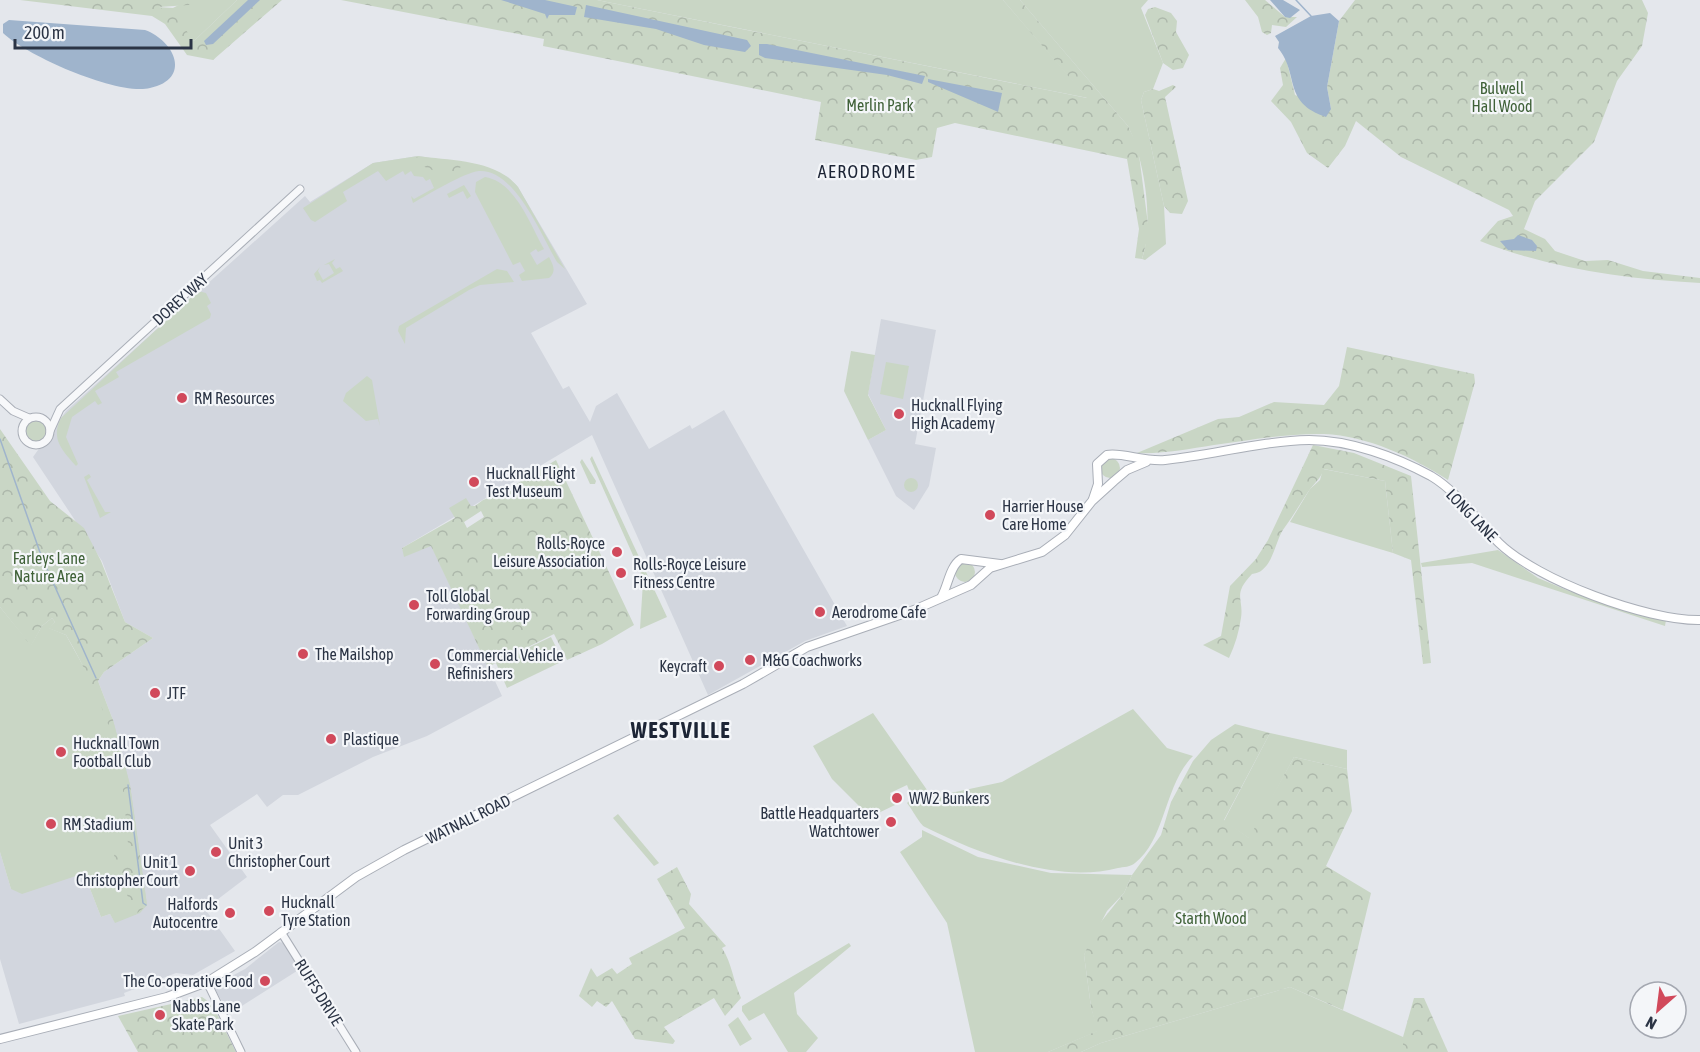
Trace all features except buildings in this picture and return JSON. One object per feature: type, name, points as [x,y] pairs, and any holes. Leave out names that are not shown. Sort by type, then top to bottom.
[{"type":"main road","name":"LONG LANE","points":[[1166,460],[1310,440],[1337,442],[1361,448],[1409,465],[1432,477],[1448,488],[1514,555],[1556,581],[1670,618],[1700,620]]},
{"type":"main road","points":[[1103,456],[1116,456],[1124,467],[1117,479],[1103,480],[1097,472],[1097,464],[1103,456]]},
{"type":"main road","name":"WATNALL ROAD","points":[[1116,456],[1146,462],[1166,460]]},
{"type":"main road","name":"WATNALL ROAD","points":[[0,1039],[167,997],[207,982],[239,964],[347,883],[404,850],[743,684],[807,647],[914,610],[966,586],[1000,564],[1032,557],[1052,546],[1079,520],[1092,501],[1127,470],[1146,462]]},
{"type":"main road","name":"WATNALL ROAD","points":[[1092,501],[1098,484],[1097,472]]},
{"type":"main road","name":"WATNALL ROAD","points":[[970,559],[1000,564]]},
{"type":"main road","points":[[942,596],[956,562],[970,559],[979,568],[978,577]]},
{"type":"main road","points":[[952,575],[957,583],[966,586]]},
{"type":"street","name":"DOREY WAY","points":[[39,417],[60,409],[300,189]]},
{"type":"street","points":[[0,399],[13,411],[29,418],[39,417],[47,422],[50,431],[47,440],[39,445],[26,442],[13,411]]},
{"type":"street","name":"DOREY WAY","points":[[50,431],[60,409]]},
{"type":"street","points":[[21,434],[22,425],[29,418]]},
{"type":"street","name":"RUFFS DRIVE","points":[[281,932],[356,1052]]},
{"type":"street","points":[[207,982],[241,1052]]},
{"type":"shaded area","points":[[418,156],[483,166],[508,177],[518,187],[587,304],[531,333],[563,389],[569,386],[590,422],[596,406],[617,393],[649,449],[690,425],[692,429],[724,410],[847,626],[805,641],[708,695],[592,435],[402,548],[405,556],[431,545],[502,696],[427,736],[373,757],[298,795],[283,795],[267,807],[257,794],[210,825],[247,877],[205,909],[235,951],[193,975],[176,973],[124,993],[125,996],[19,1024],[0,959],[0,852],[11,889],[79,875],[87,881],[101,917],[110,914],[115,922],[147,905],[113,720],[98,681],[104,672],[153,638],[125,622],[102,561],[33,457],[66,411],[305,196],[310,202],[373,163]]},
{"type":"shaded area","name":"Hucknall Flying High Academy","points":[[881,319],[936,330],[915,444],[936,448],[929,486],[914,510],[896,496],[868,440],[886,430],[868,394]]},
{"type":"shaded area","points":[[279,942],[284,943],[300,969],[229,1014],[215,989],[217,984],[245,969]]},
{"type":"green space","points":[[20,0],[192,0],[189,5],[159,7],[177,18],[194,41],[237,0],[282,0],[213,60],[187,55],[165,24],[152,16]]},
{"type":"green space","points":[[188,0],[237,0],[194,41],[157,7],[173,8]]},
{"type":"green space","name":"Merlin Park","points":[[341,0],[597,0],[1087,98],[1003,0],[1020,0],[1128,126],[1138,147],[1149,232],[1142,259],[1135,258],[1139,229],[1127,159],[955,123],[937,128],[932,157],[916,160],[815,140],[821,102],[543,46],[544,39]]},
{"type":"green space","points":[[597,0],[1003,0],[1088,98]]},
{"type":"green space","points":[[1020,0],[1148,0],[1141,8],[1163,63],[1153,89],[1144,92],[1141,100],[1164,206],[1166,244],[1145,260],[1142,259],[1147,228],[1146,192],[1139,156],[1128,126]]},
{"type":"green space","points":[[1245,0],[1265,0],[1285,17],[1297,17],[1286,27],[1272,25],[1271,33],[1267,35],[1262,32],[1258,17]]},
{"type":"green space","name":"Bulwell Hall Wood","points":[[1355,0],[1642,0],[1648,13],[1642,46],[1617,81],[1594,142],[1535,201],[1524,229],[1545,239],[1555,251],[1585,261],[1608,260],[1643,271],[1700,278],[1700,283],[1644,279],[1561,266],[1480,241],[1498,221],[1513,216],[1509,210],[1401,157],[1356,121],[1345,146],[1328,168],[1307,153],[1291,122],[1271,101],[1283,85],[1280,68],[1286,58],[1295,95],[1331,109],[1327,87],[1339,21]]},
{"type":"green space","points":[[1155,7],[1171,13],[1177,21],[1176,32],[1189,55],[1183,68],[1173,70],[1163,63],[1145,15],[1148,9]]},
{"type":"green space","points":[[1173,85],[1176,87],[1165,97],[1188,201],[1182,214],[1170,213],[1164,206],[1141,100],[1144,92],[1153,89],[1159,91]]},
{"type":"green space","points":[[418,156],[485,166],[508,178],[518,187],[565,269],[557,262],[526,206],[504,181],[492,173],[479,171],[464,176],[413,203],[411,196],[414,199],[434,188],[430,179],[426,181],[423,177],[414,176],[411,171],[405,175],[403,171],[386,181],[378,171],[343,192],[347,201],[315,222],[303,208],[373,163]]},
{"type":"green space","points":[[415,157],[463,165],[452,172],[434,171],[415,163]]},
{"type":"green space","points":[[485,177],[505,187],[521,206],[544,249],[538,252],[536,249],[530,253],[537,265],[549,257],[554,270],[549,278],[522,281],[519,275],[525,271],[520,262],[513,265],[475,192],[476,182]]},
{"type":"green space","points":[[464,185],[471,196],[467,199],[463,191],[449,198],[447,194]]},
{"type":"green space","points":[[335,259],[332,263],[336,269],[340,267],[343,271],[322,283],[320,280],[317,281],[314,274],[320,267],[318,271],[323,280],[334,273],[329,264],[324,265]]},
{"type":"green space","points":[[497,269],[507,271],[514,282],[480,285],[469,290],[406,328],[405,344],[398,331],[399,326]]},
{"type":"green space","points":[[198,291],[206,293],[211,303],[207,306],[211,314],[210,318],[116,372],[119,377],[95,391],[102,403],[98,405],[95,401],[72,417],[66,437],[78,464],[76,466],[57,438],[61,418]]},
{"type":"green space","points":[[1347,347],[1474,374],[1475,382],[1448,480],[1420,463],[1373,443],[1324,434],[1283,436],[1176,451],[1137,453],[1218,419],[1239,417],[1274,402],[1324,405],[1339,386]]},
{"type":"green space","points":[[851,351],[875,355],[868,395],[886,430],[868,440],[844,391]]},
{"type":"green space","points":[[886,362],[909,366],[903,399],[880,394]]},
{"type":"green space","points":[[367,376],[372,380],[380,426],[378,419],[366,421],[343,401],[346,393]]},
{"type":"green space","points":[[35,420],[43,423],[46,431],[43,439],[35,442],[27,439],[24,431],[27,423]]},
{"type":"green space","name":"Farleys Lane Nature Area","points":[[0,429],[50,501],[84,528],[101,561],[125,622],[153,638],[104,672],[98,681],[113,720],[130,785],[147,905],[135,915],[113,859],[116,850],[125,852],[128,844],[120,767],[110,728],[93,687],[66,635],[48,628],[55,622],[52,618],[42,626],[31,646],[0,607]]},
{"type":"green space","points":[[1313,445],[1354,453],[1411,476],[1431,663],[1423,664],[1411,560],[1393,553],[1385,481],[1324,469],[1283,530],[1267,565],[1252,574],[1242,587],[1240,623],[1229,658],[1203,645],[1221,636],[1230,586],[1256,559],[1268,540]]},
{"type":"green space","points":[[592,456],[667,617],[640,629],[643,582],[640,571],[590,459]]},
{"type":"green space","points":[[1110,458],[1117,461],[1120,468],[1117,475],[1110,478],[1103,475],[1100,468],[1103,461]]},
{"type":"green space","points":[[582,459],[596,481],[595,484],[590,484],[580,462]]},
{"type":"green space","points":[[556,460],[634,625],[602,644],[567,660],[554,634],[488,667],[431,546],[404,557],[402,548],[455,518],[449,508],[466,498],[471,506],[475,506],[483,500],[502,493]],"holes":[[[481,511],[484,517],[467,528],[464,522]]]},
{"type":"green space","points":[[1323,469],[1385,481],[1393,553],[1290,522],[1310,489],[1320,480]]},
{"type":"green space","points":[[89,474],[91,477],[87,480],[105,512],[111,512],[100,518],[84,477]]},
{"type":"green space","points":[[911,478],[916,480],[918,485],[916,490],[911,492],[906,490],[904,485],[906,480]]},
{"type":"green space","points":[[1498,550],[1538,578],[1569,591],[1666,620],[1665,626],[1472,563],[1422,567],[1421,563]]},
{"type":"green space","points":[[965,562],[972,565],[975,572],[972,579],[965,582],[958,579],[955,572],[958,565]]},
{"type":"green space","name":"Hucknall Town Football Club","points":[[0,607],[31,645],[42,626],[52,618],[55,622],[49,628],[66,635],[113,720],[130,785],[147,905],[140,913],[115,923],[110,914],[101,917],[87,881],[79,875],[22,894],[11,889],[0,852]]},
{"type":"green space","points":[[551,637],[563,661],[507,688],[496,663]]},
{"type":"green space","points":[[1133,709],[1167,748],[1193,756],[1183,768],[1176,782],[1153,840],[1145,853],[1127,867],[1094,872],[1070,872],[1019,864],[946,837],[921,823],[907,803],[912,798],[907,785],[890,793],[895,805],[870,817],[832,779],[813,746],[873,713],[932,797],[1002,782]]},
{"type":"green space","name":"Starth Wood","points":[[1235,724],[1270,733],[1224,820],[1249,838],[1294,757],[1347,769],[1352,811],[1326,866],[1371,893],[1343,1010],[1290,987],[1101,1043],[1081,1052],[1048,1052],[1097,1031],[1091,1007],[1084,955],[1096,928],[1124,893],[1132,875],[1161,835],[1171,802],[1193,761],[1211,740]]},
{"type":"green space","points":[[1270,733],[1347,750],[1347,769],[1294,757],[1250,839],[1224,821]]},
{"type":"green space","points":[[618,814],[659,863],[654,866],[613,818]]},
{"type":"green space","points":[[922,830],[978,857],[1051,873],[1132,875],[1124,893],[1107,911],[1084,955],[1091,1007],[1098,1031],[1048,1052],[975,1052],[947,923],[900,852],[922,837]]},
{"type":"green space","points":[[677,867],[691,894],[689,904],[726,946],[722,948],[741,998],[725,1016],[714,998],[664,1027],[675,1041],[673,1044],[635,1039],[612,1001],[606,1007],[597,1001],[592,1007],[579,996],[591,968],[597,977],[612,968],[617,974],[632,964],[629,958],[685,928],[657,879]]},
{"type":"green space","points":[[849,943],[851,946],[794,993],[797,1014],[818,1038],[806,1052],[788,1052],[764,1013],[749,1021],[742,1011],[742,1006]]},
{"type":"green space","points":[[1290,987],[1403,1037],[1403,1052],[1081,1052],[1101,1043]]},
{"type":"green space","points":[[202,997],[212,1004],[236,1052],[138,1052],[118,1016]]},
{"type":"green space","points":[[1414,998],[1424,998],[1448,1052],[1403,1052],[1403,1037]]},
{"type":"green space","points":[[738,1017],[752,1039],[740,1046],[728,1025]]},
{"type":"water","points":[[248,0],[260,0],[213,44],[206,45],[204,41]]},
{"type":"water","points":[[501,0],[545,0],[577,7],[575,15],[549,15],[547,19],[545,14]]},
{"type":"water","points":[[1270,0],[1283,0],[1300,10],[1290,18],[1285,17]]},
{"type":"water","points":[[586,5],[747,40],[751,46],[745,52],[704,45],[656,29],[584,17]]},
{"type":"water","points":[[1330,13],[1339,21],[1327,87],[1331,109],[1326,117],[1312,111],[1297,96],[1289,68],[1278,48],[1279,42],[1275,36],[1311,16]]},
{"type":"water","points":[[9,20],[145,30],[156,35],[171,51],[175,69],[171,77],[150,88],[135,89],[96,80],[52,63],[15,42],[3,33],[3,24]]},
{"type":"water","points":[[759,44],[925,76],[922,84],[887,75],[765,58],[759,55]]},
{"type":"water","points":[[928,79],[1002,93],[998,112],[928,82]]},
{"type":"water","points":[[1518,235],[1532,240],[1537,246],[1536,251],[1508,250],[1500,241],[1514,239]]},
{"type":"waterway","points":[[1296,0],[1311,16]]},
{"type":"waterway","points":[[0,439],[42,558],[96,678]]},
{"type":"waterway","points":[[128,785],[143,903],[146,905]]},
{"type":"place","name":"RM Resources","points":[[182,398]]},
{"type":"place","name":"Hucknall Flying High Academy","points":[[899,414]]},
{"type":"place","name":"Hucknall Flight Test Museum","points":[[474,482]]},
{"type":"place","name":"Harrier House Care Home","points":[[990,515]]},
{"type":"place","name":"Rolls-Royce Leisure Association","points":[[617,552]]},
{"type":"place","name":"Rolls-Royce Leisure Fitness Centre","points":[[621,573]]},
{"type":"place","name":"Toll Global Forwarding Group","points":[[414,605]]},
{"type":"place","name":"Aerodrome Cafe","points":[[820,612]]},
{"type":"place","name":"The Mailshop","points":[[303,654]]},
{"type":"place","name":"M&G Coachworks","points":[[750,660]]},
{"type":"place","name":"Commercial Vehicle Refinishers","points":[[435,664]]},
{"type":"place","name":"Keycraft","points":[[719,666]]},
{"type":"place","name":"JTF","points":[[155,693]]},
{"type":"place","name":"Plastique","points":[[331,739]]},
{"type":"place","name":"Hucknall Town Football Club","points":[[61,752]]},
{"type":"place","name":"WW2 Bunkers","points":[[897,798]]},
{"type":"place","name":"Battle Headquarters Watchtower","points":[[891,822]]},
{"type":"place","name":"RM Stadium","points":[[51,824]]},
{"type":"place","name":"Unit 3 Christopher Court","points":[[216,852]]},
{"type":"place","name":"Unit 1 Christopher Court","points":[[190,871]]},
{"type":"place","name":"Hucknall Tyre Station","points":[[269,911]]},
{"type":"place","name":"Halfords Autocentre","points":[[230,913]]},
{"type":"place","name":"The Co-operative Food","points":[[265,981]]},
{"type":"place","name":"Nabbs Lane Skate Park","points":[[160,1015]]},
{"type":"district","name":"AERODROME","points":[[867,171]]},
{"type":"district","name":"WESTVILLE","points":[[681,730]]}]
